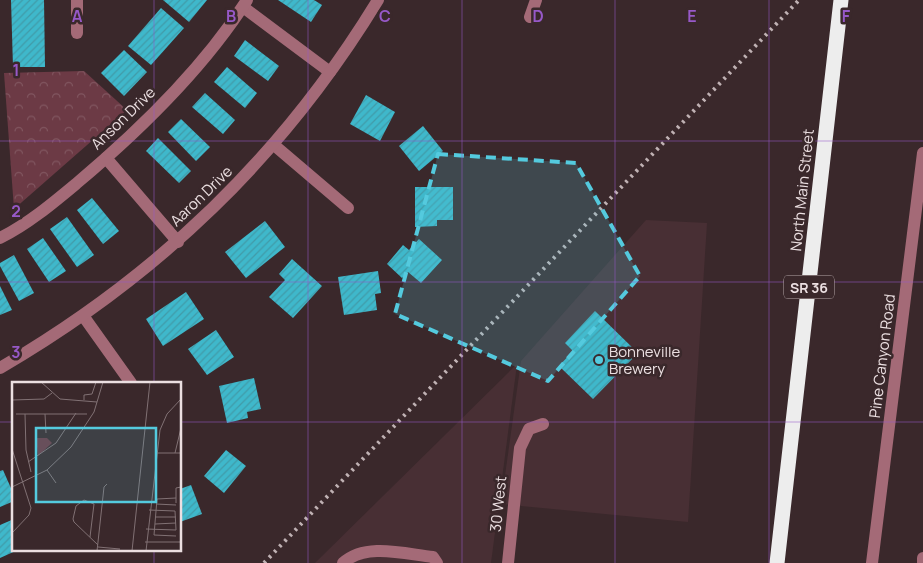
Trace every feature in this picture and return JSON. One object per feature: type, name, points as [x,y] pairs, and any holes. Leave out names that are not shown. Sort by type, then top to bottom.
[{"type":"highway","name":"North Main Street","points":[[777,563],[841,5]]},
{"type":"street","points":[[77,0],[77,33]]},
{"type":"street","name":"Aaron Drive","points":[[0,368],[84,316],[178,242],[228,194],[274,145],[330,72],[378,0]]},
{"type":"street","points":[[530,17],[536,0]]},
{"type":"street","points":[[245,3],[330,72]]},
{"type":"street","name":"Anson Drive","points":[[0,238],[60,196],[106,158],[152,114],[201,60],[245,3]]},
{"type":"street","points":[[274,145],[348,208]]},
{"type":"street","name":"Pine Canyon Road","points":[[872,563],[921,192],[923,154]]},
{"type":"street","points":[[106,158],[178,242]]},
{"type":"street","points":[[84,316],[131,382]]},
{"type":"street","name":"30 West","points":[[508,563],[520,448],[529,429],[543,424]]},
{"type":"street","points":[[343,563],[350,556],[368,551],[433,557],[437,563]]},
{"type":"street","points":[[923,558],[923,563]]},
{"type":"highlighted area","points":[[438,154],[576,163],[640,276],[548,381],[395,314]]},
{"type":"shaded area","points":[[646,220],[707,223],[688,522],[501,504],[521,361]]},
{"type":"shaded area","points":[[517,364],[491,563],[315,563]]},
{"type":"green space","points":[[84,71],[127,110],[14,209],[4,73]]},
{"type":"building","points":[[11,0],[44,0],[45,67],[13,67]]},
{"type":"building","points":[[163,0],[207,0],[189,22]]},
{"type":"building","points":[[278,0],[314,0],[322,5],[311,22]]},
{"type":"building","points":[[161,8],[184,28],[151,65],[128,46]]},
{"type":"building","points":[[245,40],[279,66],[268,81],[234,56]]},
{"type":"building","points":[[124,50],[147,72],[124,96],[101,73]]},
{"type":"building","points":[[227,67],[257,93],[245,108],[214,82]]},
{"type":"building","points":[[205,93],[235,120],[223,134],[192,107]]},
{"type":"building","points":[[366,95],[395,112],[380,141],[350,124]]},
{"type":"building","points":[[181,119],[210,147],[196,161],[168,132]]},
{"type":"building","points":[[423,126],[443,151],[419,171],[399,146]]},
{"type":"building","points":[[158,138],[191,171],[179,183],[146,151]]},
{"type":"building","points":[[415,187],[453,187],[453,220],[437,220],[437,226],[415,227]]},
{"type":"building","points":[[92,198],[119,231],[103,244],[77,210]]},
{"type":"building","points":[[67,217],[94,255],[77,267],[50,229]]},
{"type":"building","points":[[265,221],[285,247],[246,278],[225,252]]},
{"type":"building","points":[[43,238],[66,271],[49,282],[27,249]]},
{"type":"building","points":[[419,239],[442,260],[421,283],[408,272],[402,278],[387,264],[403,245],[409,250]]},
{"type":"building","points":[[14,255],[34,293],[19,301],[0,266],[0,263]]},
{"type":"building","points":[[292,259],[322,286],[293,318],[269,297],[285,280],[279,274]]},
{"type":"building","points":[[378,271],[381,293],[375,294],[377,310],[344,315],[338,277]]},
{"type":"building","points":[[0,286],[12,310],[0,315]]},
{"type":"building","points":[[186,292],[204,319],[163,346],[146,319]]},
{"type":"building","name":"Bonneville Brewery","points":[[595,311],[638,353],[593,399],[559,366],[573,351],[565,343]]},
{"type":"building","points":[[216,330],[234,357],[207,375],[188,349]]},
{"type":"building","points":[[254,378],[261,409],[247,412],[248,418],[227,423],[219,386]]},
{"type":"building","points":[[226,450],[246,466],[224,493],[204,476]]},
{"type":"building","points":[[3,470],[12,490],[12,502],[0,507],[0,471]]},
{"type":"building","points":[[191,485],[202,514],[181,522],[181,489]]},
{"type":"building","points":[[12,520],[12,550],[18,550],[0,558],[0,525]]},
{"type":"railway","points":[[264,563],[799,0]]},
{"type":"place","name":"Bonneville Brewery","points":[[599,360]]}]
